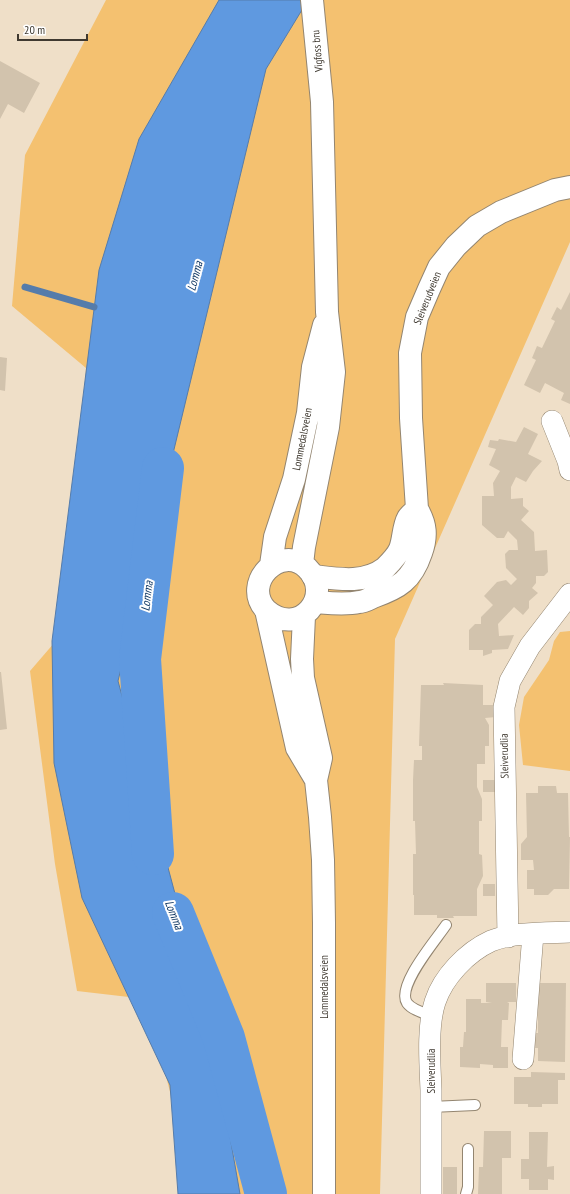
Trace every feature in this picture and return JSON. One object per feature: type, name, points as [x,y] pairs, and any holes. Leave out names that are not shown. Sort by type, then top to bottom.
[{"type":"main road","name":"Vigfoss bru","points":[[312,0],[322,102]]},
{"type":"main road","name":"Lommedalsveien","points":[[308,570],[328,427],[334,372],[327,312],[322,102]]},
{"type":"main road","name":"Sleiverudveien","points":[[310,609],[359,602],[392,591],[411,574],[418,564],[422,550],[425,528],[423,518],[417,509],[411,425],[410,353],[417,317],[428,289],[439,267],[456,246],[477,226],[501,212],[555,190],[570,187]]},
{"type":"main road","name":"Lommedalsveien","points":[[271,565],[275,537],[294,479],[308,413],[313,367],[327,312]]},
{"type":"main road","points":[[308,570],[317,589],[310,609],[295,620],[278,619],[266,610],[260,601],[258,587],[262,575],[271,565],[287,561],[295,562],[308,570],[348,580],[370,577],[389,564],[397,555],[401,547],[408,519],[417,509]]},
{"type":"main road","name":"Lommedalsveien","points":[[310,609],[302,659],[303,678],[321,758],[316,780],[320,817],[324,899],[324,1194]]},
{"type":"main road","name":"Lommedalsveien","points":[[266,610],[297,748],[316,780]]},
{"type":"street","points":[[552,421],[568,461],[570,470]]},
{"type":"street","name":"Sleiverudlia","points":[[508,937],[504,707],[510,682],[530,646],[570,594]]},
{"type":"street","name":"Sleiverudlia","points":[[431,1194],[430,1056],[432,1016],[435,1002],[442,986],[458,965],[476,950],[492,941],[532,934],[570,932]]},
{"type":"street","points":[[523,1059],[532,934]]},
{"type":"lane","points":[[432,1016],[413,1009],[407,1004],[405,991],[408,981],[416,967],[446,925]]},
{"type":"lane","points":[[431,1107],[475,1106]]},
{"type":"lane","points":[[466,1194],[468,1187],[468,1148]]},
{"type":"shaded area","points":[[106,0],[570,0],[570,242],[395,639],[380,1194],[185,1194],[175,1111],[146,999],[77,991],[55,864],[30,671],[67,628],[86,368],[12,306],[25,155]]},
{"type":"shaded area","points":[[570,631],[570,771],[523,765],[519,725],[524,697],[549,660],[554,641],[560,632]]},
{"type":"water","points":[[219,0],[308,0],[266,69],[118,681],[211,1028],[240,1194],[178,1194],[170,1085],[82,898],[54,763],[52,641],[99,270],[139,139]]},
{"type":"building","points":[[0,61],[40,83],[24,113],[8,104],[0,119]]},
{"type":"building","points":[[570,292],[570,404],[561,400],[564,393],[545,383],[540,393],[524,385],[536,360],[532,358],[537,346],[542,348],[555,321],[551,319],[557,307],[561,310]]},
{"type":"building","points":[[0,357],[7,358],[5,391],[0,390]]},
{"type":"building","points":[[524,427],[538,434],[528,454],[542,461],[526,482],[516,477],[511,487],[511,499],[523,498],[523,506],[529,511],[521,520],[534,532],[535,551],[547,550],[548,572],[544,576],[536,576],[536,583],[532,588],[538,593],[529,601],[529,608],[523,615],[514,607],[498,624],[499,636],[514,635],[508,649],[492,650],[492,653],[483,656],[483,650],[469,650],[469,630],[475,624],[481,624],[481,617],[493,605],[484,596],[497,582],[506,580],[511,585],[517,579],[506,568],[505,554],[509,550],[518,550],[517,540],[508,531],[504,538],[497,538],[482,525],[482,496],[494,496],[493,483],[500,471],[489,465],[496,449],[488,447],[490,440],[498,441],[499,439],[516,442]]},
{"type":"building","points":[[0,672],[7,729],[0,730]]},
{"type":"building","points":[[443,683],[483,685],[483,705],[496,705],[496,717],[485,718],[489,725],[489,746],[485,746],[485,764],[477,764],[477,787],[482,799],[482,821],[479,821],[479,854],[482,855],[483,876],[477,889],[477,916],[437,918],[437,915],[414,915],[413,854],[416,854],[415,821],[413,821],[413,780],[414,760],[422,760],[422,746],[419,746],[421,685],[444,685]]},
{"type":"building","points":[[483,780],[496,780],[496,792],[483,792]]},
{"type":"building","points":[[538,786],[556,786],[557,793],[568,793],[570,837],[569,889],[554,889],[548,895],[534,895],[534,889],[527,889],[527,870],[534,870],[533,860],[521,860],[521,844],[527,837],[526,793],[538,793]]},
{"type":"building","points":[[483,884],[495,884],[495,896],[483,896]]},
{"type":"building","points":[[486,983],[516,983],[516,1002],[507,1002],[509,1003],[508,1020],[502,1020],[501,1047],[508,1047],[508,1068],[493,1068],[493,1065],[480,1064],[480,1068],[460,1067],[460,1047],[463,1047],[464,1032],[466,1032],[466,999],[481,999],[481,1003],[492,1003],[486,1002]]},
{"type":"building","points":[[538,983],[566,983],[565,1062],[538,1061],[538,1048],[535,1048],[535,1033],[538,1033]]},
{"type":"building","points":[[531,1072],[565,1073],[565,1080],[558,1080],[558,1104],[542,1104],[542,1107],[528,1107],[528,1104],[514,1104],[514,1077],[531,1077]]},
{"type":"building","points":[[484,1131],[511,1131],[511,1158],[502,1158],[502,1194],[478,1194],[479,1167],[483,1167]]},
{"type":"building","points":[[529,1132],[548,1132],[547,1167],[554,1166],[554,1180],[548,1179],[548,1190],[529,1190],[529,1179],[521,1179],[521,1159],[529,1159]]},
{"type":"building","points":[[443,1167],[457,1167],[457,1194],[443,1194]]},
{"type":"waterway","points":[[25,287],[94,307]]},
{"type":"waterway","name":"Lomma","points":[[153,854],[140,659],[163,468]]},
{"type":"waterway","name":"Lomma","points":[[173,913],[224,1038],[266,1194]]}]
